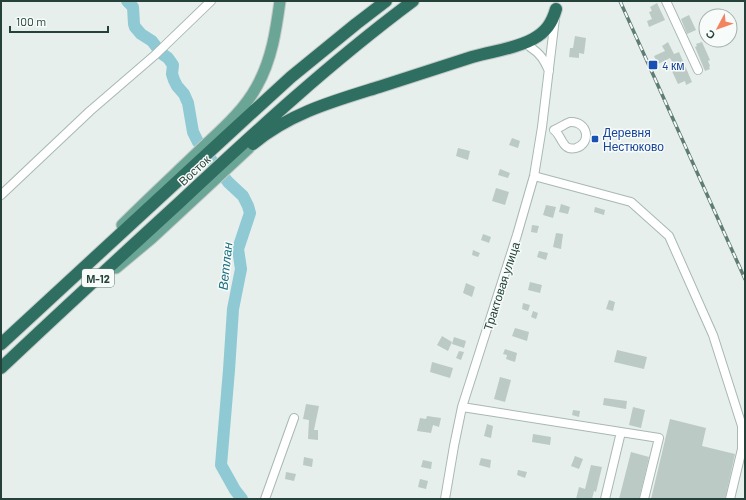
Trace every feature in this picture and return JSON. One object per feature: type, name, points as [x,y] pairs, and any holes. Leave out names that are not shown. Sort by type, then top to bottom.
[{"type":"highway","name":"Восток","points":[[1,344],[230,127],[386,1]]},
{"type":"highway","name":"Восток","points":[[1,368],[60,313],[198,190],[335,63],[413,1]]},
{"type":"highway","points":[[247,145],[286,121],[321,105],[473,57],[527,42],[542,34],[548,27],[553,20],[557,5]]},
{"type":"main road","points":[[230,127],[263,75],[272,50],[280,1]]},
{"type":"street","points":[[1,195],[90,111],[155,55],[211,1]]},
{"type":"street","points":[[666,1],[698,70]]},
{"type":"street","name":"Трактовая улица","points":[[445,499],[462,407],[517,235],[534,176],[542,127],[557,5]]},
{"type":"street","points":[[530,47],[537,51],[543,58],[549,72]]},
{"type":"street","points":[[542,127],[554,130]]},
{"type":"street","points":[[534,176],[631,202],[669,236],[713,335],[742,426],[742,449],[730,499]]},
{"type":"street","points":[[462,407],[659,438],[644,499]]},
{"type":"street","points":[[265,499],[294,418]]},
{"type":"street","points":[[605,499],[621,432]]},
{"type":"building","points":[[657,3],[665,20],[649,27],[647,21],[652,19],[649,12],[652,11],[650,7]]},
{"type":"building","points":[[689,15],[696,30],[687,34],[681,19]]},
{"type":"building","points":[[575,36],[586,38],[584,54],[579,53],[579,58],[569,57],[570,48],[573,48]]},
{"type":"building","points":[[668,42],[674,54],[679,52],[692,82],[686,85],[685,81],[678,84],[671,69],[675,67],[670,58],[658,64],[654,56],[665,51],[662,46]]},
{"type":"building","points":[[698,43],[698,48],[705,48],[710,60],[708,61],[710,69],[705,71],[695,47],[697,46],[696,44]]},
{"type":"building","points":[[512,138],[520,141],[518,148],[509,145]]},
{"type":"building","points":[[458,148],[470,151],[468,160],[456,156]]},
{"type":"building","points":[[500,169],[510,173],[508,178],[498,175]]},
{"type":"building","points":[[496,188],[509,192],[505,205],[492,201]]},
{"type":"building","points":[[561,204],[570,207],[568,214],[559,212]]},
{"type":"building","points":[[546,205],[556,207],[553,218],[543,215]]},
{"type":"building","points":[[595,207],[605,210],[604,215],[594,212]]},
{"type":"building","points":[[532,225],[539,226],[537,233],[531,232]]},
{"type":"building","points":[[556,233],[563,234],[561,249],[553,247]]},
{"type":"building","points":[[483,234],[491,237],[489,243],[481,240]]},
{"type":"building","points":[[473,250],[480,253],[478,257],[472,255]]},
{"type":"building","points":[[539,251],[548,253],[546,260],[537,257]]},
{"type":"building","points":[[530,282],[542,285],[540,293],[528,290]]},
{"type":"building","points":[[466,283],[475,287],[472,297],[463,293]]},
{"type":"building","points":[[609,300],[615,302],[613,311],[606,309]]},
{"type":"building","points":[[523,303],[530,305],[528,311],[522,309]]},
{"type":"building","points":[[533,311],[538,313],[536,319],[531,317]]},
{"type":"building","points":[[515,328],[529,332],[527,341],[512,336]]},
{"type":"building","points":[[442,336],[452,342],[448,351],[437,345]]},
{"type":"building","points":[[454,337],[466,341],[464,348],[452,344]]},
{"type":"building","points":[[505,349],[517,353],[515,362],[506,359],[507,355],[503,354]]},
{"type":"building","points":[[617,350],[647,357],[644,369],[614,362]]},
{"type":"building","points":[[459,351],[464,352],[461,360],[456,358]]},
{"type":"building","points":[[432,362],[453,368],[450,378],[430,372]]},
{"type":"building","points":[[500,377],[511,380],[505,402],[494,399]]},
{"type":"building","points":[[604,398],[627,401],[626,409],[603,405]]},
{"type":"building","points":[[306,404],[319,406],[314,430],[318,430],[318,440],[308,439],[309,420],[303,419]]},
{"type":"building","points":[[633,407],[645,410],[641,428],[629,425]]},
{"type":"building","points":[[573,410],[580,411],[579,417],[572,415]]},
{"type":"building","points":[[427,416],[441,418],[439,427],[433,425],[431,433],[417,431],[420,418],[426,419]]},
{"type":"building","points":[[670,419],[706,428],[702,446],[735,454],[725,499],[651,499]]},
{"type":"building","points":[[487,424],[493,426],[491,438],[484,436]]},
{"type":"building","points":[[533,434],[551,437],[550,445],[532,442]]},
{"type":"building","points":[[631,452],[649,457],[639,499],[619,499]]},
{"type":"building","points":[[575,456],[583,459],[579,469],[571,466]]},
{"type":"building","points":[[304,457],[313,459],[312,467],[303,465]]},
{"type":"building","points":[[481,458],[491,460],[490,468],[479,465]]},
{"type":"building","points":[[423,460],[432,462],[431,469],[421,467]]},
{"type":"building","points":[[591,465],[602,467],[596,492],[594,491],[592,499],[576,499],[579,487],[585,489]]},
{"type":"building","points":[[518,470],[527,472],[525,478],[517,475]]},
{"type":"building","points":[[286,472],[296,474],[294,481],[285,479]]},
{"type":"building","points":[[420,479],[428,481],[426,489],[418,487]]},
{"type":"waterway","name":"Ветлан","points":[[127,1],[133,7],[135,27],[141,34],[152,41],[173,65],[172,74],[177,86],[184,94],[188,103],[193,132],[198,142],[228,182],[243,196],[250,213],[238,249],[241,269],[233,309],[221,465],[235,490],[242,499]]},
{"type":"railway","points":[[620,1],[745,279]]},
{"type":"place","name":"4 км","points":[[653,65]]},
{"type":"place","name":"Деревня Нестюково","points":[[595,139]]}]
